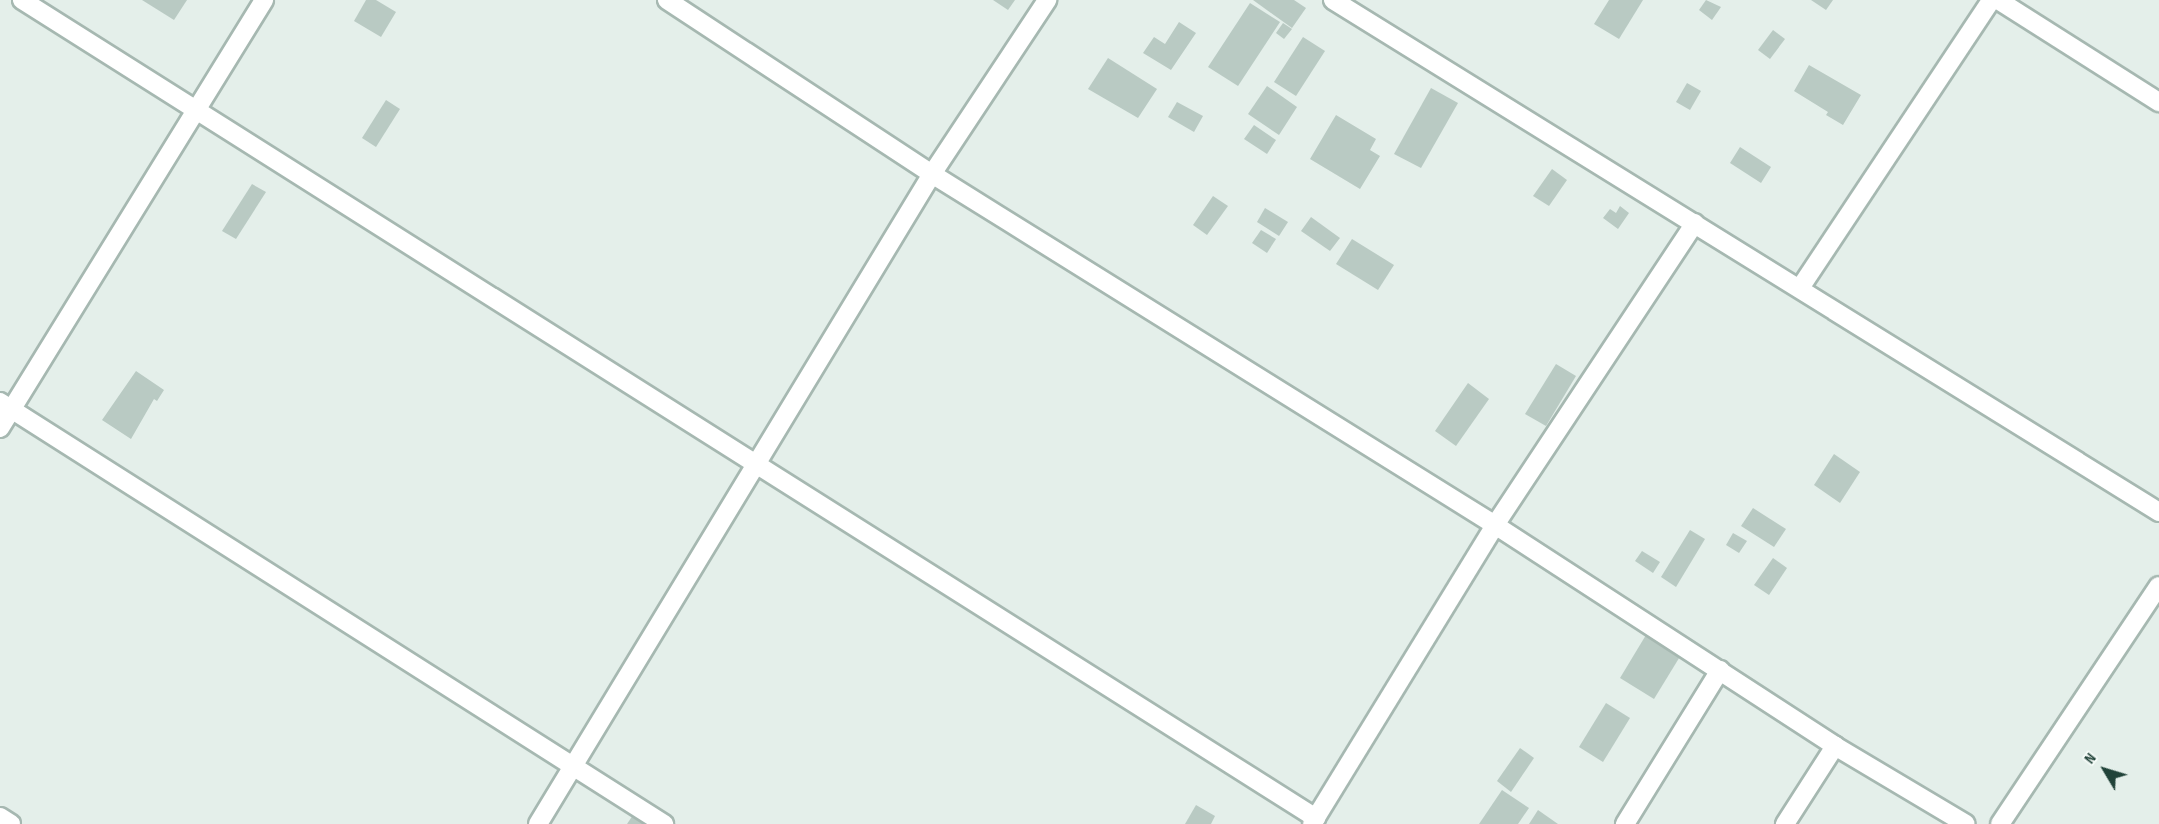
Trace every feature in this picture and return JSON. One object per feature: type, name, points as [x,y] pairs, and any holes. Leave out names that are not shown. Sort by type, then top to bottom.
[{"type":"street","points":[[22,0],[196,108],[1314,821],[1495,525],[1695,223]]},
{"type":"street","points":[[0,428],[6,406],[264,0]]},
{"type":"street","points":[[667,0],[932,174],[1495,525],[1835,746],[1966,824]]},
{"type":"street","points":[[538,824],[932,174],[1047,0]]},
{"type":"street","points":[[1333,0],[2159,512]]},
{"type":"street","points":[[1800,288],[1991,0]]},
{"type":"street","points":[[1998,0],[2159,102]]},
{"type":"street","points":[[6,406],[664,824]]},
{"type":"street","points":[[2000,824],[2159,586]]},
{"type":"street","points":[[1624,824],[1720,670]]},
{"type":"street","points":[[1785,824],[1835,746]]},
{"type":"street","points":[[0,817],[11,824]]},
{"type":"building","points":[[142,0],[187,0],[174,20]]},
{"type":"building","points":[[366,0],[376,0],[396,12],[381,37],[354,21]]},
{"type":"building","points":[[993,0],[1015,0],[1008,10]]},
{"type":"building","points":[[1253,0],[1294,0],[1306,8],[1292,28]]},
{"type":"building","points":[[1609,0],[1643,0],[1619,39],[1594,24]]},
{"type":"building","points":[[1706,0],[1721,7],[1712,20],[1699,10]]},
{"type":"building","points":[[1811,0],[1833,0],[1826,10]]},
{"type":"building","points":[[1250,3],[1280,22],[1238,86],[1208,67]]},
{"type":"building","points":[[1179,22],[1196,33],[1171,70],[1143,53],[1154,37],[1165,44]]},
{"type":"building","points":[[1283,23],[1292,29],[1284,39],[1276,33]]},
{"type":"building","points":[[1773,30],[1785,39],[1770,59],[1758,50]]},
{"type":"building","points":[[1303,37],[1325,51],[1296,96],[1274,82]]},
{"type":"building","points":[[1108,58],[1157,89],[1138,118],[1088,89]]},
{"type":"building","points":[[1809,65],[1861,95],[1843,125],[1826,115],[1828,112],[1794,91]]},
{"type":"building","points":[[1687,83],[1701,91],[1690,110],[1676,102]]},
{"type":"building","points":[[1267,86],[1297,107],[1279,135],[1248,114]]},
{"type":"building","points":[[1431,88],[1458,103],[1421,168],[1394,154]]},
{"type":"building","points":[[386,100],[400,109],[376,147],[362,138]]},
{"type":"building","points":[[1177,102],[1203,116],[1194,132],[1168,117]]},
{"type":"building","points":[[1336,115],[1376,139],[1370,150],[1380,156],[1360,189],[1310,159]]},
{"type":"building","points":[[1254,125],[1276,140],[1267,154],[1244,139]]},
{"type":"building","points":[[1740,147],[1771,167],[1761,183],[1730,163]]},
{"type":"building","points":[[1552,169],[1567,180],[1549,206],[1533,196]]},
{"type":"building","points":[[252,184],[266,192],[236,239],[222,231]]},
{"type":"building","points":[[1213,196],[1228,206],[1207,235],[1193,225]]},
{"type":"building","points":[[1620,206],[1629,213],[1618,229],[1603,218],[1610,209],[1616,213]]},
{"type":"building","points":[[1265,208],[1288,222],[1279,236],[1257,222]]},
{"type":"building","points":[[1311,217],[1340,238],[1330,251],[1301,231]]},
{"type":"building","points":[[1261,230],[1276,239],[1267,253],[1252,243]]},
{"type":"building","points":[[1352,239],[1394,265],[1378,290],[1336,264]]},
{"type":"building","points":[[1556,364],[1576,376],[1546,426],[1525,414]]},
{"type":"building","points":[[136,371],[164,390],[157,401],[154,399],[131,439],[102,420]]},
{"type":"building","points":[[1468,383],[1489,399],[1456,446],[1435,431]]},
{"type":"building","points":[[1834,454],[1860,472],[1840,503],[1814,485]]},
{"type":"building","points":[[1753,508],[1786,529],[1774,547],[1741,526]]},
{"type":"building","points":[[1690,530],[1705,539],[1676,587],[1661,577]]},
{"type":"building","points":[[1733,533],[1747,541],[1739,553],[1726,545]]},
{"type":"building","points":[[1642,551],[1660,562],[1653,573],[1635,561]]},
{"type":"building","points":[[1773,558],[1787,568],[1769,595],[1754,585]]},
{"type":"building","points":[[1649,630],[1684,650],[1654,699],[1620,678]]},
{"type":"building","points":[[1606,703],[1630,718],[1603,762],[1579,747]]},
{"type":"building","points":[[1520,748],[1534,758],[1511,792],[1497,781]]},
{"type":"building","points":[[1502,790],[1529,808],[1518,824],[1479,824]]},
{"type":"building","points":[[1196,805],[1215,816],[1211,824],[1185,824]]},
{"type":"building","points":[[1538,810],[1558,824],[1529,824]]},
{"type":"building","points":[[633,815],[645,824],[627,824]]}]
